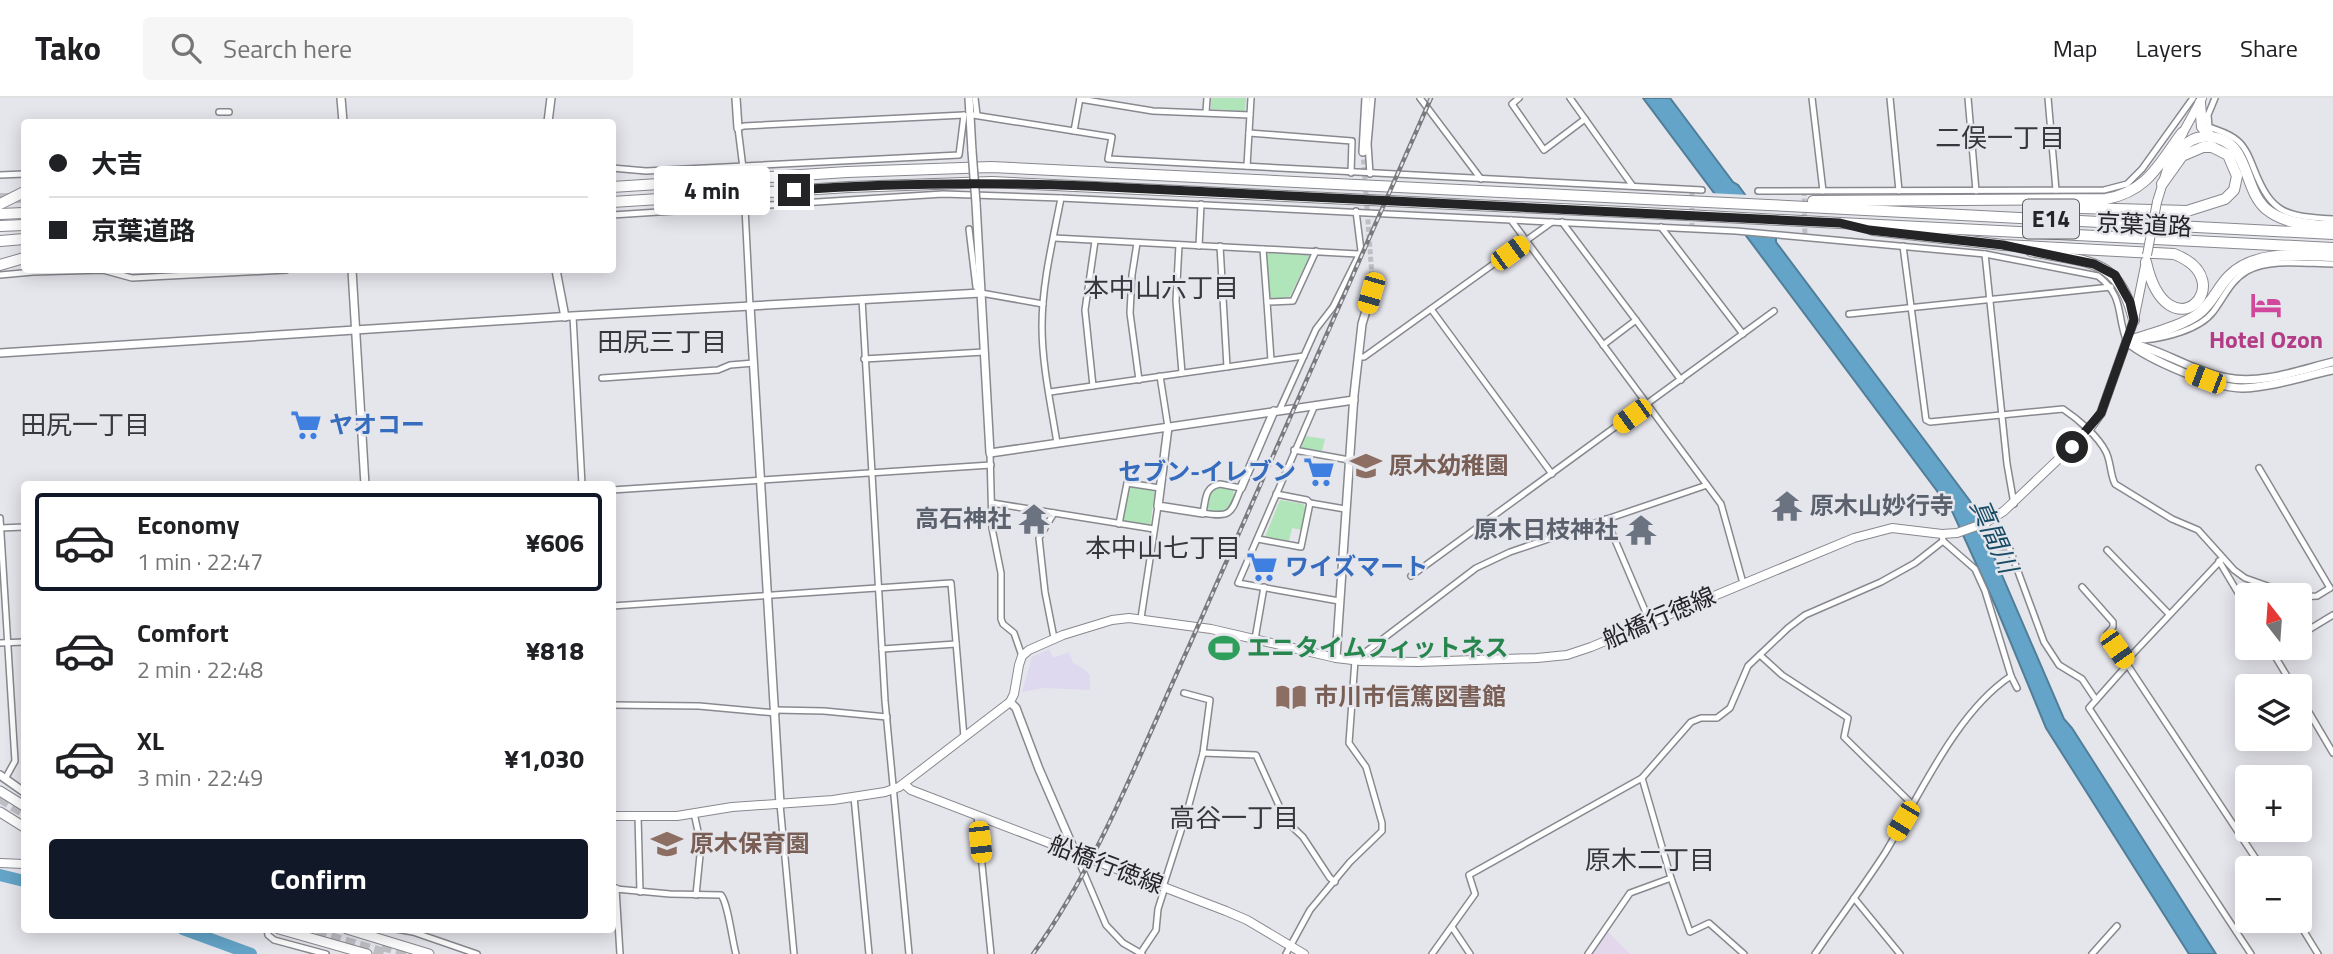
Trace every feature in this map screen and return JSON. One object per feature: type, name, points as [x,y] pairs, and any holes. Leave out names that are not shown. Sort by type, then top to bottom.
[{"type":"highway","points":[[2199,100],[2202,127],[2211,137]]},
{"type":"highway","points":[[1768,205],[1807,201],[2081,201],[2120,197],[2143,184],[2182,133]]},
{"type":"highway","points":[[2168,163],[2190,140],[2211,137],[2225,142],[2237,151],[2252,188],[2267,210],[2309,225],[2333,226]]},
{"type":"highway","points":[[1937,200],[2179,212],[2225,199],[2234,190],[2237,176],[2228,155],[2212,147],[2203,147],[2182,156],[2162,184]]},
{"type":"highway","name":"京葉道路","points":[[616,187],[847,172],[992,167],[2333,234]]},
{"type":"highway","name":"京葉道路","points":[[616,202],[874,185],[992,182],[2333,248]]},
{"type":"highway","points":[[0,204],[21,194]]},
{"type":"highway","points":[[0,215],[21,213]]},
{"type":"highway","points":[[1840,223],[1869,230],[2003,245],[2174,254],[2190,262],[2200,273],[2203,287],[2195,304],[2181,309],[2165,304],[2155,292],[2146,259]]},
{"type":"highway","points":[[0,226],[21,225]]},
{"type":"highway","points":[[0,241],[21,239]]},
{"type":"highway","points":[[2003,245],[2104,268],[2120,282],[2130,302],[2134,320]]},
{"type":"highway","points":[[2127,342],[2198,314],[2231,274],[2247,263],[2289,255],[2333,256]]},
{"type":"highway","points":[[0,260],[21,258]]},
{"type":"highway","points":[[0,265],[21,259]]},
{"type":"highway","points":[[0,791],[21,804]]},
{"type":"highway","points":[[2,816],[21,826]]},
{"type":"highway","points":[[293,933],[367,954]]},
{"type":"highway","points":[[360,933],[429,954]]},
{"type":"main road","name":"船橋行徳線","points":[[1022,656],[1054,638],[1112,620],[1141,618],[1211,629],[1336,658],[1358,660],[1418,662],[1561,656],[1591,647],[1836,545],[1881,530],[1906,528],[1942,537],[1984,524],[2014,504],[2088,430],[2106,403],[2134,320],[2157,202],[2168,163],[2199,100]]},
{"type":"main road","points":[[616,816],[667,816],[854,797],[893,790],[1010,702],[1022,656]]},
{"type":"main road","name":"船橋行徳線","points":[[904,784],[911,790],[1247,920],[1304,954]]},
{"type":"main road","points":[[0,863],[21,864]]},
{"type":"street","points":[[341,98],[343,119]]},
{"type":"street","points":[[548,119],[551,98]]},
{"type":"street","points":[[736,98],[743,167]]},
{"type":"street","points":[[969,98],[992,528],[1001,584],[1001,619],[1014,633],[1022,656]]},
{"type":"street","points":[[616,168],[646,171],[960,155],[975,98]]},
{"type":"street","points":[[1206,112],[1207,98]]},
{"type":"street","points":[[1247,166],[1251,98]]},
{"type":"street","points":[[1363,152],[1366,98]]},
{"type":"street","points":[[1370,174],[1368,144],[1372,98]]},
{"type":"street","points":[[1420,98],[1481,179]]},
{"type":"street","points":[[1520,98],[1512,104],[1544,150],[1585,119]]},
{"type":"street","points":[[1570,98],[1632,185]]},
{"type":"street","points":[[1811,98],[1823,191]]},
{"type":"street","points":[[1891,98],[1899,191]]},
{"type":"street","points":[[1968,98],[1976,191]]},
{"type":"street","points":[[2048,98],[2056,190]]},
{"type":"street","points":[[2215,98],[2208,115],[2209,127],[2231,135],[2240,143],[2250,158],[2266,196],[2273,204],[2293,215],[2333,219]]},
{"type":"street","points":[[1074,131],[1080,99],[1153,111],[1250,115]]},
{"type":"street","points":[[1758,191],[2104,190],[2127,184],[2199,100]]},
{"type":"street","points":[[219,112],[229,112]]},
{"type":"street","points":[[738,128],[970,115],[1112,137],[1108,159],[1702,190]]},
{"type":"street","points":[[1249,133],[1352,141],[1352,173]]},
{"type":"street","points":[[0,176],[21,174]]},
{"type":"street","points":[[616,215],[943,194],[1356,211],[1736,231],[1903,246],[1985,254],[2098,276],[2118,299],[2127,342],[2141,353],[2181,370],[2237,388],[2256,387],[2333,370]]},
{"type":"street","points":[[1057,443],[1044,353],[1043,304],[1061,198]]},
{"type":"street","points":[[1199,246],[1201,204]]},
{"type":"street","points":[[745,208],[780,804],[794,954]]},
{"type":"street","points":[[1157,506],[1227,515],[1234,506],[1316,329],[1333,307],[1361,251],[1356,211]]},
{"type":"street","points":[[1511,220],[1721,504],[1743,583]]},
{"type":"street","points":[[1358,356],[1364,357],[1552,222]]},
{"type":"street","points":[[1562,222],[1681,380]]},
{"type":"street","points":[[1661,227],[1743,334]]},
{"type":"street","points":[[969,229],[976,287],[981,293]]},
{"type":"street","points":[[1054,238],[1358,254]]},
{"type":"street","points":[[1093,386],[1085,310],[1096,242]]},
{"type":"street","points":[[1137,243],[1130,313],[1139,380]]},
{"type":"street","points":[[1179,245],[1176,300],[1182,373]]},
{"type":"street","points":[[1220,246],[1227,367]]},
{"type":"street","points":[[1903,246],[1926,420],[1930,422],[2063,409],[2086,425],[2106,453],[2111,477],[2116,484],[2172,519],[2198,530],[2221,560],[2235,586]]},
{"type":"street","points":[[1263,248],[1271,360]]},
{"type":"street","points":[[1267,302],[1293,300],[1316,251]]},
{"type":"street","points":[[1985,254],[2014,504]]},
{"type":"street","points":[[2127,342],[2152,339],[2189,328],[2206,319],[2236,279],[2255,267],[2275,264],[2333,264]]},
{"type":"street","points":[[0,275],[23,273]]},
{"type":"street","points":[[114,273],[132,278],[228,273]]},
{"type":"street","points":[[352,273],[365,481]]},
{"type":"street","points":[[557,273],[569,316],[582,481]]},
{"type":"street","points":[[1336,658],[1353,400],[1372,276]]},
{"type":"street","points":[[1849,314],[2110,287]]},
{"type":"street","points":[[0,353],[569,316],[981,293],[1043,304]]},
{"type":"street","points":[[862,299],[882,649],[909,954]]},
{"type":"street","points":[[1431,309],[1552,474]]},
{"type":"street","points":[[1411,576],[1774,311]]},
{"type":"street","points":[[1603,345],[1636,320]]},
{"type":"street","points":[[2127,342],[2218,376],[2237,380],[2258,379],[2333,362]]},
{"type":"street","points":[[864,359],[984,352]]},
{"type":"street","points":[[1049,392],[1304,356]]},
{"type":"street","points":[[602,378],[718,370],[730,365],[754,363]]},
{"type":"street","points":[[1141,618],[1168,427],[1160,376]]},
{"type":"street","points":[[990,453],[1353,400]]},
{"type":"street","points":[[1315,405],[1238,583],[1339,601]]},
{"type":"street","points":[[1294,450],[1349,460]]},
{"type":"street","points":[[616,489],[990,465]]},
{"type":"street","points":[[2259,468],[2332,587],[2312,596]]},
{"type":"street","points":[[1119,524],[1127,483],[1160,488]]},
{"type":"street","points":[[1203,513],[1207,491],[1213,485],[1241,488]]},
{"type":"street","points":[[1286,954],[1310,910],[1350,862],[1382,831],[1366,767],[1349,743],[1358,660],[1363,654],[1476,568],[1510,552],[1707,485]]},
{"type":"street","points":[[1276,494],[1345,509]]},
{"type":"street","points":[[992,503],[1154,529]]},
{"type":"street","points":[[1258,538],[1301,547],[1310,503]]},
{"type":"street","points":[[1054,513],[1039,538],[1054,638]]},
{"type":"street","points":[[0,518],[15,761],[3,777],[21,790]]},
{"type":"street","points":[[1606,519],[1650,622]]},
{"type":"street","points":[[1984,524],[1996,546],[2009,547],[2044,642],[2059,666],[2082,679],[2096,700]]},
{"type":"street","points":[[0,528],[21,527]]},
{"type":"street","points":[[1432,954],[1475,894],[1469,875],[1642,778],[1691,722],[1701,718],[1717,718],[1730,708],[1748,666],[1787,628],[1805,615],[1915,564],[1942,537],[1975,569],[1985,591],[2017,688]]},
{"type":"street","points":[[2107,550],[2169,614]]},
{"type":"street","points":[[2221,560],[2256,583]]},
{"type":"street","points":[[2221,560],[2128,659],[2128,664],[2089,708],[2251,954]]},
{"type":"street","points":[[616,606],[951,583],[964,737]]},
{"type":"street","points":[[1255,639],[1264,587]]},
{"type":"street","points":[[2081,587],[2113,622],[2113,627],[2107,634],[2254,856]]},
{"type":"street","points":[[2312,628],[2333,615]]},
{"type":"street","points":[[0,643],[21,642]]},
{"type":"street","points":[[882,649],[956,644]]},
{"type":"street","points":[[1760,655],[1782,675],[1848,718],[1844,737],[1913,805]]},
{"type":"street","points":[[1815,954],[1884,855],[1965,722],[1985,696],[2011,676]]},
{"type":"street","points":[[1010,702],[1016,708],[1039,769],[1106,925],[1124,943],[1141,954],[1156,930],[1158,909],[1203,753],[1210,700],[1184,693]]},
{"type":"street","points":[[616,705],[824,711],[887,717]]},
{"type":"street","points":[[2312,717],[2333,753]]},
{"type":"street","points":[[1203,753],[1256,755],[1286,821],[1303,837],[1335,882]]},
{"type":"street","points":[[1642,778],[1690,932],[1709,923],[1744,954]]},
{"type":"street","points":[[854,797],[869,954]]},
{"type":"street","points":[[694,813],[701,845],[696,895]]},
{"type":"street","points":[[977,815],[991,954]]},
{"type":"street","points":[[638,816],[640,892]]},
{"type":"street","points":[[1588,954],[1630,893],[1671,878]]},
{"type":"street","points":[[616,888],[724,897],[736,954]]},
{"type":"street","points":[[1854,898],[1900,954]]},
{"type":"street","points":[[616,910],[620,954]]},
{"type":"street","points":[[2092,954],[2117,926]]},
{"type":"street","points":[[1452,927],[1470,954]]},
{"type":"street","points":[[268,933],[274,940],[326,954]]},
{"type":"street","points":[[416,933],[477,954]]},
{"type":"street","points":[[2305,933],[2318,954]]},
{"type":"shaded area","points":[[1049,649],[1053,658],[1069,652],[1073,663],[1090,675],[1090,690],[1044,688],[1022,692],[1032,657]]},
{"type":"shaded area","points":[[1608,932],[1630,954],[1593,954]]},
{"type":"green space","points":[[1211,98],[1246,98],[1245,111],[1211,109]]},
{"type":"green space","points":[[1269,253],[1308,254],[1309,257],[1289,298],[1272,299],[1270,296]]},
{"type":"green space","points":[[1305,436],[1325,439],[1322,451],[1303,448],[1301,445]]},
{"type":"green space","points":[[1131,485],[1155,489],[1150,527],[1123,521],[1128,487]]},
{"type":"green space","points":[[1221,487],[1233,490],[1231,505],[1225,511],[1209,511],[1207,504],[1210,492]]},
{"type":"green space","points":[[1280,500],[1303,504],[1306,508],[1302,530],[1292,528],[1289,541],[1265,537]]},
{"type":"water","points":[[1643,98],[1670,98],[1738,185],[1776,237],[1776,242],[1970,501],[2064,719],[2216,954],[2189,954],[2046,728],[1996,607],[1952,511]]},
{"type":"pier","points":[[1709,193],[1749,195],[1775,231],[1736,229]]},
{"type":"waterway","points":[[0,875],[21,880]]},
{"type":"waterway","points":[[194,933],[251,954]]},
{"type":"tunnel","points":[[1363,152],[1372,277]]},
{"type":"tunnel","points":[[1692,190],[1692,228]]},
{"type":"tunnel","points":[[1804,191],[1805,238]]},
{"type":"tunnel","points":[[0,198],[21,198]]},
{"type":"tunnel","points":[[0,798],[21,811]]},
{"type":"tunnel","points":[[316,933],[388,954]]},
{"type":"tunnel","points":[[382,946],[410,954]]},
{"type":"railway","points":[[1033,954],[1079,882],[1119,803],[1431,98]]},
{"type":"place","name":"Hotel Ozon","points":[[2266,305]]},
{"type":"place","name":"ヤオコー","points":[[306,425]]},
{"type":"place","name":"原木幼稚園","points":[[1366,466]]},
{"type":"place","name":"セブン-イレブン","points":[[1319,472]]},
{"type":"place","name":"原木山妙行寺","points":[[1787,506]]},
{"type":"place","name":"高石神社","points":[[1034,519]]},
{"type":"place","name":"原木日枝神社","points":[[1641,530]]},
{"type":"place","name":"ワイズマート","points":[[1262,567]]},
{"type":"place","name":"エニタイムフィットネス","points":[[1224,648]]},
{"type":"place","name":"市川市信篤図書館","points":[[1291,697]]},
{"type":"place","name":"原木保育園","points":[[667,844]]},
{"type":"district","name":"二俣一丁目","points":[[2000,138]]},
{"type":"district","name":"本中山六丁目","points":[[1161,288]]},
{"type":"district","name":"田尻三丁目","points":[[662,342]]},
{"type":"district","name":"田尻一丁目","points":[[85,425]]},
{"type":"district","name":"本中山七丁目","points":[[1163,548]]},
{"type":"district","name":"高谷一丁目","points":[[1234,818]]},
{"type":"district","name":"原木二丁目","points":[[1650,860]]},
{"type":"route","points":[[794,190],[992,182],[1087,186],[1840,223],[1869,230],[2003,245],[2104,268],[2115,275],[2130,302],[2134,320],[2106,403],[2095,422],[2072,447]]},
{"type":"water label","name":"真間川","points":[[1994,536]]}]
